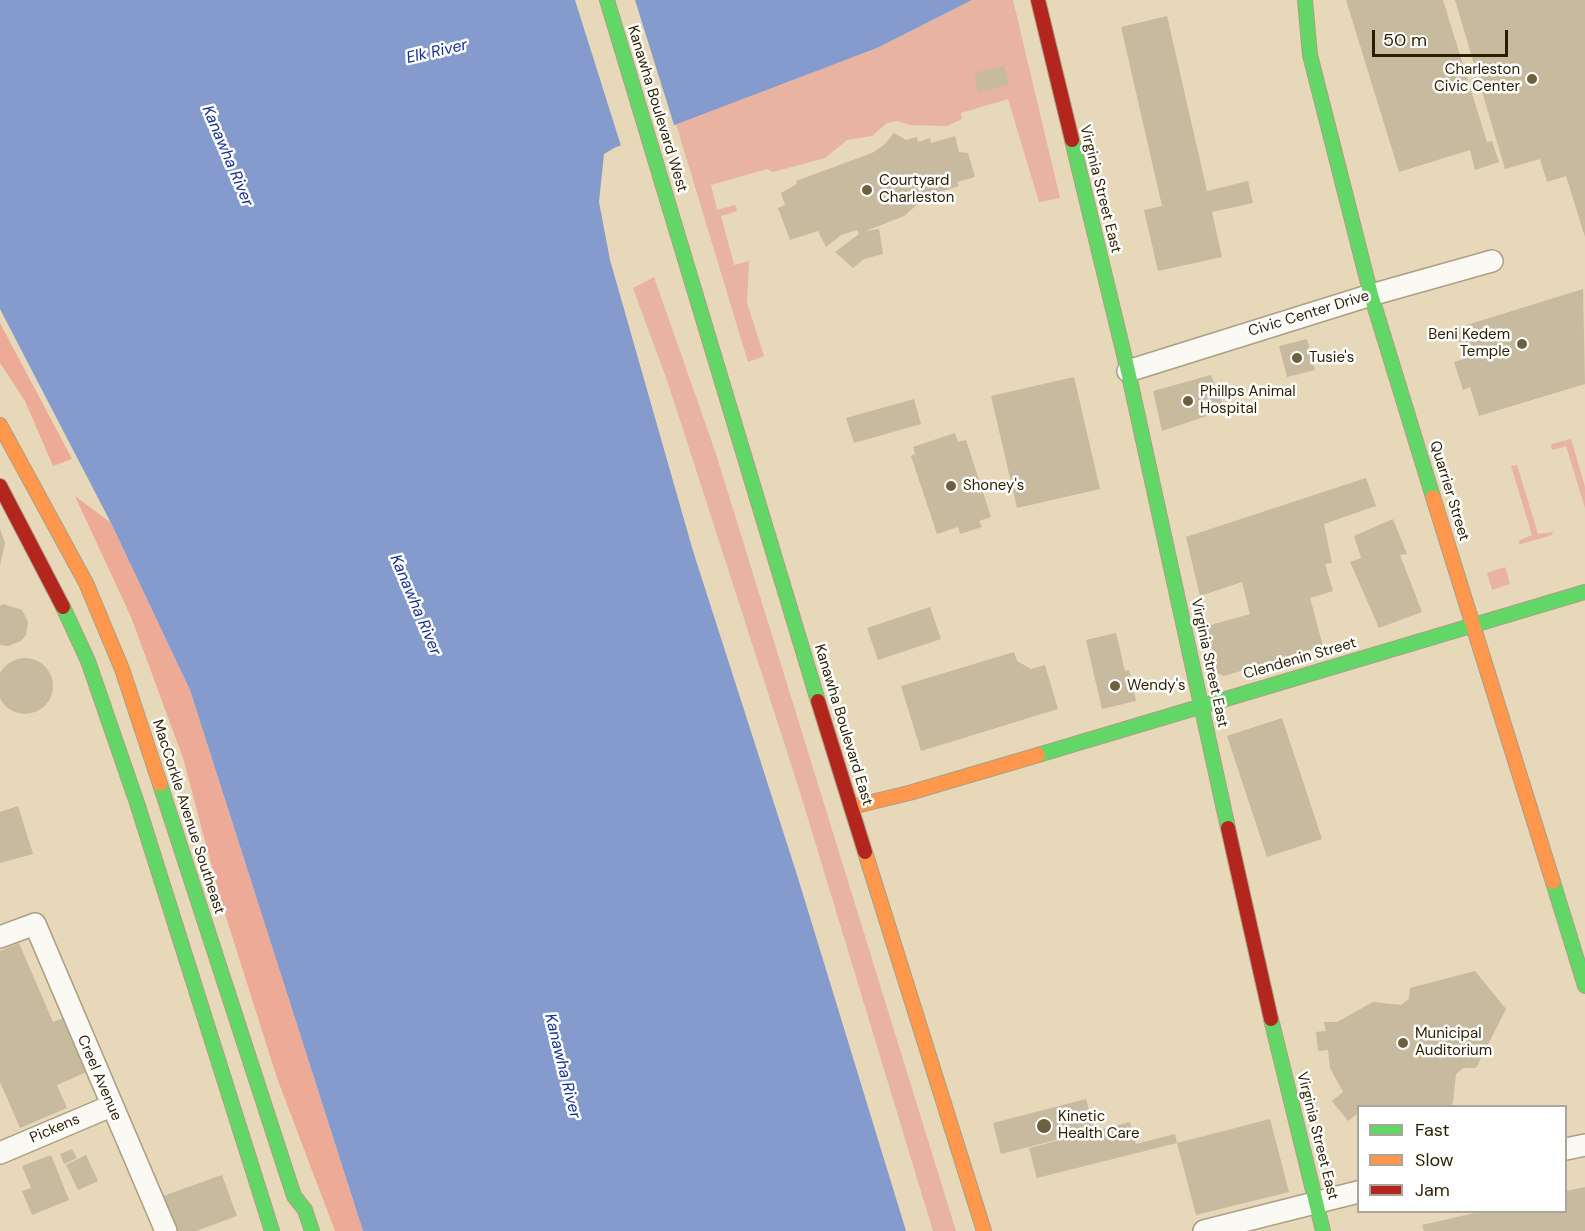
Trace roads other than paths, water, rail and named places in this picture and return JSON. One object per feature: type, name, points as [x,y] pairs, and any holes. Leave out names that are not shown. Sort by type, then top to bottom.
[{"type":"main road","name":"Kanawha Boulevard West","points":[[607,0],[675,227]]},
{"type":"main road","name":"Virginia Street East","points":[[1038,0],[1128,371],[1260,972],[1323,1231]]},
{"type":"main road","name":"Quarrier Street","points":[[1305,0],[1311,55],[1371,295],[1585,986]]},
{"type":"main road","name":"Kanawha Boulevard East","points":[[675,227],[851,807],[984,1231]]},
{"type":"main road","name":"MacCorkle Avenue Southeast","points":[[0,425],[86,583],[122,669],[294,1196],[305,1210],[312,1231]]},
{"type":"main road","points":[[0,486],[38,555],[88,661],[137,803],[272,1231]]},
{"type":"main road","name":"Clendenin Street","points":[[851,807],[909,793],[1585,592]]},
{"type":"main road","points":[[294,1196],[294,1218],[298,1231]]},
{"type":"street","name":"Civic Center Drive","points":[[1128,371],[1371,295],[1492,261]]},
{"type":"street","name":"Creel Avenue","points":[[0,938],[35,924],[166,1231]]},
{"type":"street","name":"Pickens","points":[[0,1153],[111,1106]]},
{"type":"street","points":[[1567,1149],[1585,1145]]},
{"type":"street","points":[[1204,1231],[1357,1193]]},
{"type":"water","points":[[0,0],[972,0],[877,48],[614,148],[604,154],[599,202],[610,260],[693,551],[798,878],[906,1231],[363,1231],[190,690],[111,523],[0,309]]},
{"type":"place","name":"Charleston Civic Center","points":[[1532,79]]},
{"type":"place","name":"Courtyard Charleston","points":[[867,190]]},
{"type":"place","name":"Beni Kedem Temple","points":[[1522,344]]},
{"type":"place","name":"Tusie's","points":[[1297,358]]},
{"type":"place","name":"Phillps Animal Hospital","points":[[1188,401]]},
{"type":"place","name":"Shoney's","points":[[951,486]]},
{"type":"place","name":"Wendy's","points":[[1115,686]]},
{"type":"place","name":"Municipal Auditorium","points":[[1403,1043]]},
{"type":"place","name":"Kinetic Health Care","points":[[1044,1126]]},
{"type":"water label","name":"Elk River","points":[[437,52]]},
{"type":"water label","name":"Kanawha River","points":[[227,156]]},
{"type":"water label","name":"Kanawha River","points":[[415,605]]},
{"type":"water label","name":"Kanawha River","points":[[562,1066]]}]
